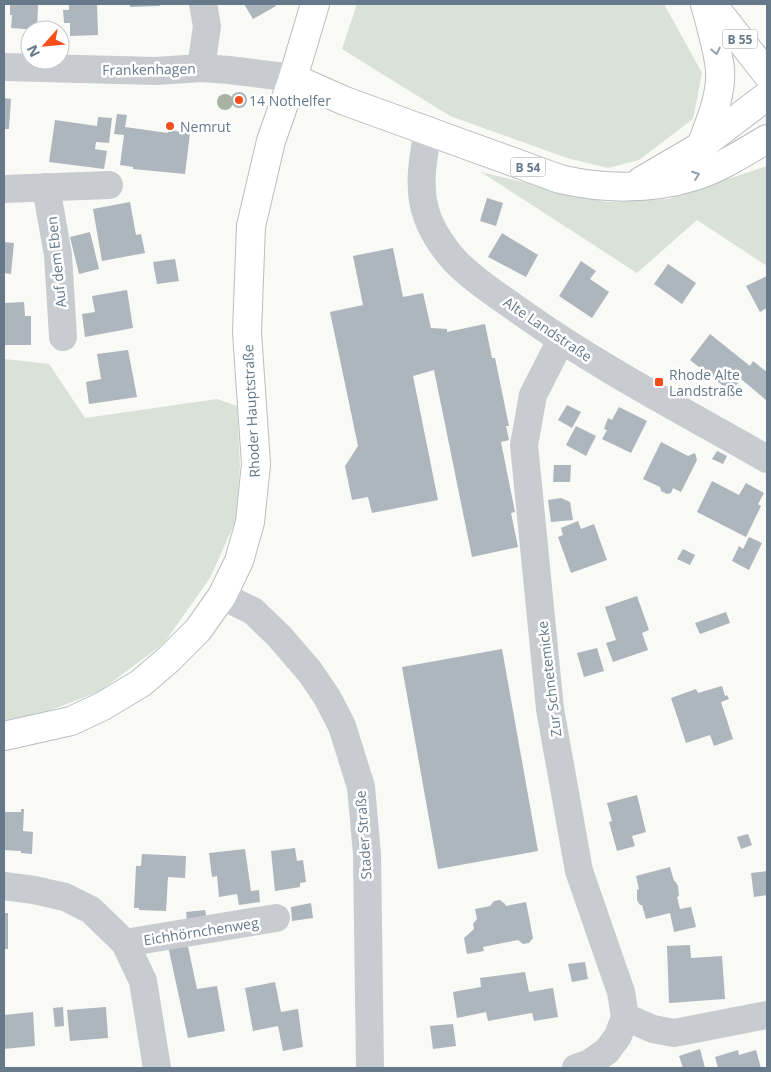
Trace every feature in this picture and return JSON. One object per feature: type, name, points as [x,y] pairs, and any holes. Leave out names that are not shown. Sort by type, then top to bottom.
[{"type":"main road","name":"Rhoder Hauptstraße","points":[[4,736],[71,721],[102,706],[141,683],[198,630],[222,596],[239,560],[250,522],[256,464],[248,332],[251,226],[271,141],[293,78],[315,4]]},
{"type":"main road","points":[[701,146],[716,101],[720,69],[705,4]]},
{"type":"main road","name":"B 55","points":[[712,4],[767,74]]},
{"type":"main road","name":"B 54","points":[[293,78],[345,101],[560,179],[588,185],[631,186],[668,183],[693,177],[721,165],[767,139]]},
{"type":"main road","points":[[631,186],[701,146],[767,96]]},
{"type":"street","points":[[201,68],[207,26],[203,4]]},
{"type":"street","name":"Frankenhagen","points":[[4,67],[156,71],[201,68],[293,78]]},
{"type":"street","name":"Alte Landstraße","points":[[428,130],[423,163],[423,202],[427,218],[445,249],[455,260],[482,284],[560,340],[767,459]]},
{"type":"street","points":[[4,189],[109,185]]},
{"type":"street","name":"Auf dem Eben","points":[[46,187],[58,255],[63,337]]},
{"type":"street","name":"Zur Schnetemicke","points":[[560,340],[533,395],[524,445],[550,709],[575,852],[579,871],[621,992],[625,1016]]},
{"type":"street","name":"Stader Straße","points":[[222,596],[253,610],[279,636],[310,672],[327,697],[342,726],[361,787],[367,854],[370,1068]]},
{"type":"street","name":"Eichhörnchenweg","points":[[4,886],[65,897],[91,910],[125,943],[143,981],[157,1068]]},
{"type":"street","name":"Eichhörnchenweg","points":[[125,943],[276,918]]},
{"type":"street","points":[[576,1068],[590,1063],[607,1051],[618,1036],[625,1016],[653,1029],[674,1033],[767,1015]]},
{"type":"shaded area","points":[[357,4],[664,4],[702,73],[693,119],[639,160],[608,168],[567,158],[450,116],[342,49]]},
{"type":"shaded area","points":[[767,166],[767,266],[697,220],[637,273],[481,172],[606,202],[668,199]]},
{"type":"shaded area","points":[[4,359],[49,364],[85,418],[217,399],[237,406],[240,465],[236,520],[210,578],[164,643],[100,691],[38,715],[4,720]]},
{"type":"building","points":[[10,4],[38,4],[37,20],[20,20],[20,29],[11,28],[12,15],[10,15]]},
{"type":"building","points":[[69,4],[97,4],[98,35],[70,36],[70,20],[64,20],[63,10],[69,10]]},
{"type":"building","points":[[130,4],[159,4],[160,6],[130,7]]},
{"type":"building","points":[[244,4],[275,4],[276,6],[253,19]]},
{"type":"building","name":"14 Nothelfer","points":[[239,92],[245,94],[247,100],[245,106],[239,108],[233,106],[231,100],[233,94]]},
{"type":"building","points":[[4,98],[11,99],[9,129],[4,129]]},
{"type":"building","points":[[117,114],[127,115],[125,127],[168,133],[168,130],[190,133],[185,174],[133,169],[133,167],[120,165],[124,135],[114,134]]},
{"type":"building","points":[[98,117],[112,118],[109,143],[96,142],[95,149],[107,151],[104,169],[49,162],[55,120],[97,126]]},
{"type":"building","points":[[487,198],[503,203],[496,226],[480,221]]},
{"type":"building","points":[[130,202],[136,235],[141,234],[145,253],[102,261],[93,209]]},
{"type":"building","points":[[90,232],[99,269],[79,274],[70,237]]},
{"type":"building","points":[[502,233],[538,255],[526,277],[488,257]]},
{"type":"building","points":[[4,242],[14,243],[11,274],[4,273]]},
{"type":"building","points":[[393,248],[403,297],[423,293],[431,328],[447,329],[447,332],[485,324],[492,358],[495,358],[509,426],[506,426],[509,440],[501,442],[515,512],[511,513],[518,547],[472,557],[434,370],[413,376],[438,500],[372,513],[368,497],[352,500],[345,466],[358,446],[330,312],[363,305],[353,256]]},
{"type":"building","points":[[175,259],[179,281],[157,284],[153,262]]},
{"type":"building","points":[[581,261],[596,271],[590,279],[609,292],[592,318],[559,296]]},
{"type":"building","points":[[668,264],[696,283],[682,304],[654,284]]},
{"type":"building","points":[[767,276],[767,308],[760,312],[746,286]]},
{"type":"building","points":[[127,290],[133,328],[85,337],[82,314],[95,312],[92,296]]},
{"type":"building","points":[[24,302],[25,316],[31,316],[31,345],[4,345],[4,303]]},
{"type":"building","points":[[710,334],[750,366],[753,361],[767,372],[766,400],[741,379],[731,392],[690,360]]},
{"type":"building","points":[[128,350],[137,397],[89,404],[86,382],[101,379],[97,354]]},
{"type":"building","points":[[567,405],[581,412],[572,428],[558,420]]},
{"type":"building","points":[[619,407],[647,421],[631,453],[602,439],[607,430],[604,429],[608,418],[612,420]]},
{"type":"building","points":[[576,426],[596,436],[586,456],[566,445]]},
{"type":"building","points":[[661,442],[688,456],[695,453],[697,460],[681,492],[673,488],[671,493],[667,494],[661,491],[660,487],[643,479]]},
{"type":"building","points":[[717,451],[727,456],[723,464],[712,459]]},
{"type":"building","points":[[554,465],[571,465],[570,482],[553,482]]},
{"type":"building","points":[[712,481],[739,495],[746,483],[764,493],[758,504],[761,506],[746,537],[697,512]]},
{"type":"building","points":[[561,498],[570,502],[573,520],[551,522],[548,500]]},
{"type":"building","points":[[578,521],[581,529],[594,524],[607,560],[571,573],[558,537],[563,535],[561,528]]},
{"type":"building","points":[[749,537],[762,543],[749,570],[732,561],[739,546],[743,549]]},
{"type":"building","points":[[683,549],[695,555],[690,565],[677,559]]},
{"type":"building","points":[[637,596],[649,630],[642,633],[648,650],[613,662],[606,643],[616,640],[605,607]]},
{"type":"building","points":[[726,612],[730,623],[700,634],[695,623]]},
{"type":"building","points":[[597,648],[604,671],[584,677],[577,653]]},
{"type":"building","points":[[502,649],[538,851],[438,869],[402,667]]},
{"type":"building","points":[[722,686],[725,696],[727,695],[729,699],[721,702],[733,739],[714,746],[710,735],[686,743],[671,698],[696,689],[698,693]]},
{"type":"building","points":[[637,795],[646,832],[632,836],[635,846],[617,851],[609,822],[612,821],[607,803]]},
{"type":"building","points":[[21,809],[24,809],[23,831],[33,832],[32,854],[4,850],[4,812],[21,812]]},
{"type":"building","points":[[748,834],[752,845],[741,849],[737,837]]},
{"type":"building","points":[[295,848],[297,861],[303,860],[306,882],[300,883],[300,887],[275,891],[271,851]]},
{"type":"building","points":[[245,849],[251,891],[259,890],[260,902],[239,905],[237,894],[219,897],[217,876],[212,877],[209,853]]},
{"type":"building","points":[[142,854],[186,856],[185,878],[168,877],[166,911],[139,910],[139,908],[134,908],[136,866],[141,866]]},
{"type":"building","points":[[670,867],[674,881],[678,886],[679,896],[677,897],[680,909],[691,907],[696,927],[674,932],[670,913],[646,919],[642,905],[637,900],[637,890],[639,889],[636,876]]},
{"type":"building","points":[[767,871],[767,895],[754,897],[751,873]]},
{"type":"building","points":[[500,900],[506,906],[526,902],[533,938],[529,943],[523,944],[518,940],[483,947],[484,951],[467,954],[464,938],[474,929],[473,924],[477,919],[475,909],[490,906],[494,901]]},
{"type":"building","points":[[311,903],[313,918],[292,921],[291,907]]},
{"type":"building","points":[[205,910],[207,920],[187,922],[186,912]]},
{"type":"building","points":[[4,913],[8,913],[8,949],[4,949]]},
{"type":"building","points":[[187,942],[197,989],[217,986],[225,1031],[188,1038],[168,946]]},
{"type":"building","points":[[690,945],[691,958],[722,956],[725,999],[669,1003],[667,946]]},
{"type":"building","points":[[585,962],[588,979],[572,982],[568,964]]},
{"type":"building","points":[[525,972],[529,992],[553,988],[558,1017],[534,1021],[532,1013],[488,1021],[486,1012],[457,1018],[453,992],[481,987],[480,978]]},
{"type":"building","points":[[275,982],[281,1012],[298,1009],[303,1047],[283,1051],[278,1026],[253,1031],[245,988]]},
{"type":"building","points":[[63,1007],[64,1026],[55,1027],[53,1008]]},
{"type":"building","points":[[106,1007],[108,1038],[70,1041],[67,1010]]},
{"type":"building","points":[[33,1012],[35,1046],[4,1049],[4,1015]]},
{"type":"building","points":[[453,1024],[456,1046],[433,1049],[430,1026]]},
{"type":"building","points":[[700,1049],[705,1068],[683,1068],[679,1056]]},
{"type":"building","points":[[738,1050],[739,1055],[756,1050],[761,1068],[718,1068],[715,1057]]},
{"type":"place","name":"14 Nothelfer","points":[[239,100]]},
{"type":"place","name":"Nemrut","points":[[170,126]]},
{"type":"place","name":"Rhode Alte Landstraße","points":[[659,382]]}]
